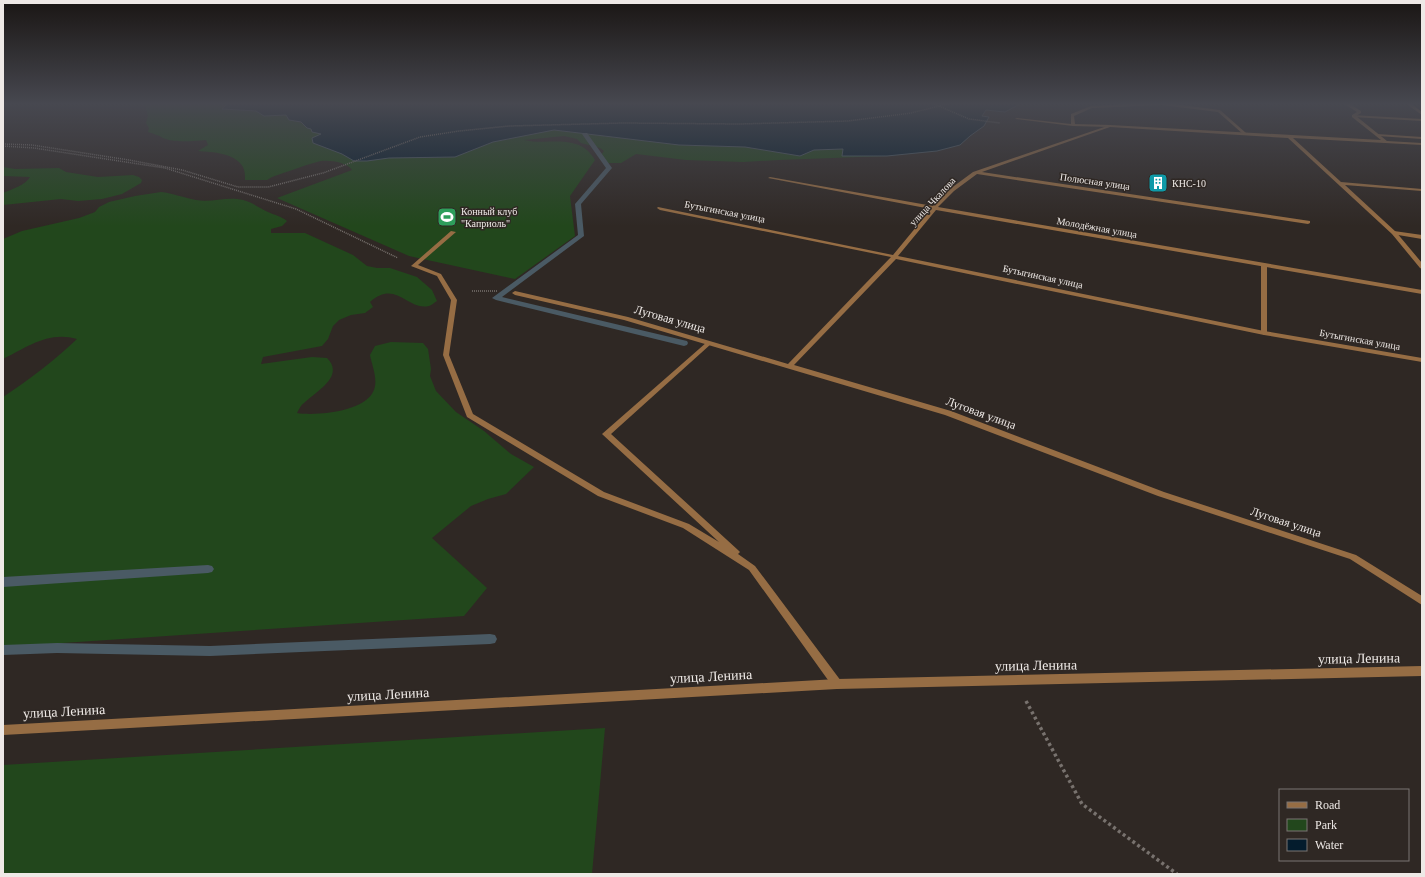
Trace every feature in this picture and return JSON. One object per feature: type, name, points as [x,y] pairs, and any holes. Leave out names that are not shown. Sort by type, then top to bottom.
[{"type":"street","name":"улица Чкалова","points":[[790,366],[895,256],[934,208],[960,182],[975,173],[1059,144]]},
{"type":"street","points":[[1299,144],[1394,233],[1422,267]]},
{"type":"street","name":"Полюсная улица","points":[[975,173],[1308,222]]},
{"type":"street","name":"Молодёжная улица","points":[[770,178],[934,208],[1422,292]]},
{"type":"street","points":[[1341,183],[1422,190]]},
{"type":"street","name":"Бутыгинская улица","points":[[660,208],[1264,332],[1422,360]]},
{"type":"street","points":[[414,266],[453,232]]},
{"type":"street","points":[[1394,233],[1422,237]]},
{"type":"street","points":[[1264,265],[1264,332]]},
{"type":"street","points":[[414,266],[439,274],[454,300],[446,355],[470,415],[601,494],[686,526],[752,568]]},
{"type":"street","name":"Луговая улица","points":[[515,293],[626,318],[948,413],[1161,494],[1353,557],[1422,601]]},
{"type":"street","points":[[709,343],[606,434],[752,568],[837,684]]},
{"type":"street","name":"улица Ленина","points":[[3,730],[837,684],[1422,671]]},
{"type":"path","points":[[3,145],[32,145],[129,160],[182,170],[238,186],[268,187],[323,172],[401,144]]},
{"type":"path","points":[[3,145],[34,148],[165,168],[296,209],[414,266]]},
{"type":"path","points":[[1014,680],[1082,804],[1177,874]]},
{"type":"green space","name":"Конный клуб \"Каприоль\"","points":[[315,144],[342,154],[354,161],[367,161],[389,158],[455,157],[488,144],[575,144],[588,151],[595,160],[570,196],[575,236],[515,279],[409,256],[277,198],[352,170],[346,165],[331,161],[321,161],[294,169],[267,180],[245,180],[245,172],[243,167],[235,159],[223,154],[198,151],[208,145]]},
{"type":"green space","name":"Конный клуб \"Каприоль\"","points":[[585,144],[670,144],[745,147],[800,156],[814,150],[843,149],[842,156],[886,156],[743,162],[686,160],[636,154],[621,163],[604,163],[601,155],[604,151],[600,148]]},
{"type":"green space","points":[[3,167],[15,169],[59,168],[66,172],[98,177],[133,175],[142,180],[141,183],[122,194],[102,199],[78,201],[61,199],[3,205],[3,193],[22,185],[30,177],[3,176]]},
{"type":"green space","points":[[161,192],[202,201],[237,199],[246,201],[287,221],[282,226],[271,229],[271,233],[305,233],[353,255],[367,266],[390,268],[417,277],[432,290],[437,301],[429,306],[414,304],[394,294],[379,296],[370,302],[373,307],[365,313],[351,315],[339,320],[333,326],[328,339],[322,346],[263,357],[261,364],[312,357],[327,358],[332,365],[333,371],[331,377],[322,388],[302,405],[297,413],[327,413],[350,408],[368,399],[375,388],[375,378],[370,355],[375,346],[391,342],[423,343],[428,349],[431,369],[430,376],[436,391],[456,412],[484,431],[511,454],[534,467],[506,494],[471,506],[432,538],[487,588],[464,616],[3,647],[3,397],[42,370],[77,339],[57,337],[47,339],[30,345],[3,359],[3,239],[22,231],[79,218],[95,212],[99,207],[109,202]]},
{"type":"green space","points":[[605,728],[592,874],[3,874],[3,765]]},
{"type":"water","points":[[315,144],[488,144],[455,157],[389,158],[354,161],[342,154]]},
{"type":"water","points":[[670,144],[961,144],[937,151],[887,156],[842,156],[843,149],[814,150],[800,156],[745,147]]},
{"type":"waterway","points":[[592,144],[609,168],[578,204],[581,236],[496,298],[684,343]]},
{"type":"waterway","points":[[3,582],[208,569]]},
{"type":"waterway","points":[[3,650],[57,648],[210,651],[490,639]]},
{"type":"place","name":"КНС-10","points":[[1158,183]]},
{"type":"place","name":"Конный клуб \"Каприоль\"","points":[[447,217]]}]
